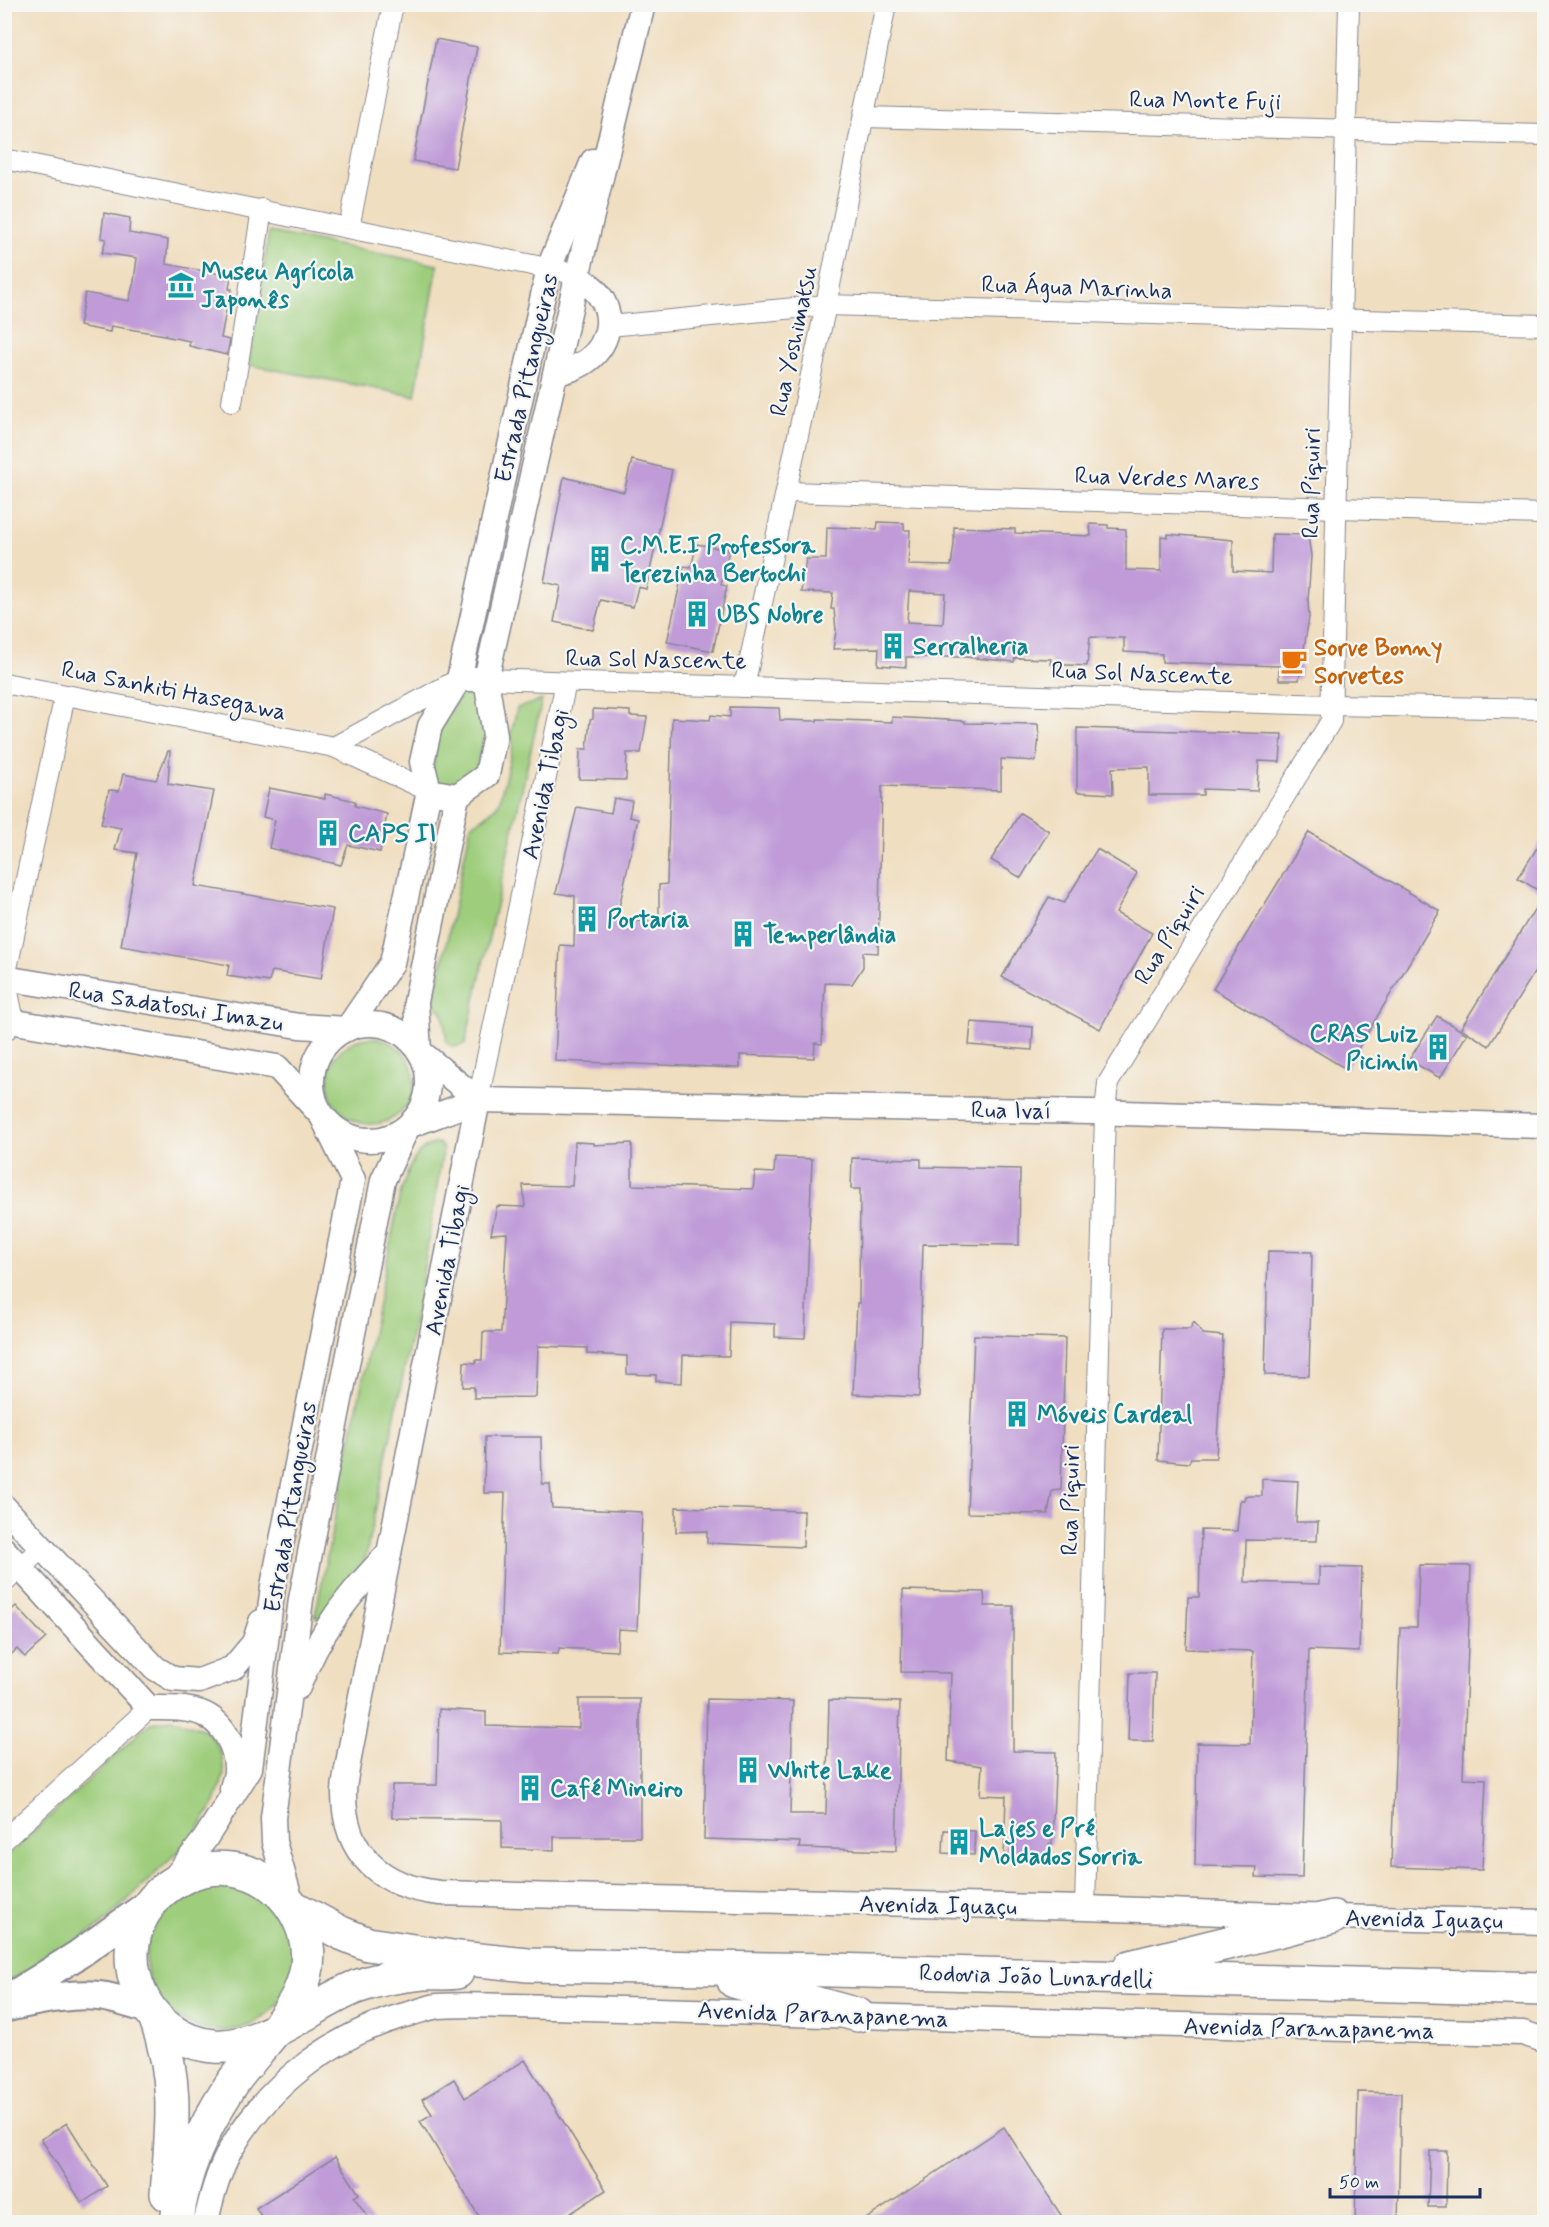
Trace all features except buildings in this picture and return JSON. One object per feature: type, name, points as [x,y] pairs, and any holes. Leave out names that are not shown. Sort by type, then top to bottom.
[{"type":"highway","points":[[165,2223],[173,2094],[165,2044],[136,1984],[131,1961],[135,1931],[160,1894],[206,1870],[239,1870],[261,1878],[293,1907],[306,1939],[308,1962],[303,1986],[291,2010],[231,2085],[199,2140],[179,2200],[177,2223]]},
{"type":"highway","name":"Rodovia João Lunardelli","points":[[293,1907],[341,1934],[368,1944],[459,1958],[528,1965],[832,1970],[1545,1989]]},
{"type":"highway","points":[[1087,1977],[1333,1917]]},
{"type":"highway","name":"Rodovia João Lunardelli","points":[[276,2029],[355,1988],[385,1978],[528,1965]]},
{"type":"highway","points":[[688,1969],[858,2014]]},
{"type":"highway","points":[[152,2014],[190,2042],[212,2046],[245,2043],[276,2029]]},
{"type":"main road","points":[[4,2001],[79,1954],[160,1894]]},
{"type":"main road","points":[[4,2008],[84,1995],[114,1999],[152,2014]]},
{"type":"street","points":[[349,228],[393,4]]},
{"type":"street","name":"Estrada Pitangueiras","points":[[486,680],[555,374],[643,4]]},
{"type":"street","name":"Rua Yoshimatsu","points":[[744,687],[826,305],[885,4]]},
{"type":"street","name":"Rua Piquiri","points":[[1085,1908],[1105,1112],[1108,1083],[1330,721],[1349,4]]},
{"type":"street","name":"Estrada Pitangueiras","points":[[429,791],[422,762],[430,726],[459,679],[549,268],[623,87]]},
{"type":"street","name":"Rua Monte Fuji","points":[[864,117],[1545,135]]},
{"type":"street","points":[[4,159],[262,209],[549,268],[578,277],[600,296],[609,326],[603,342],[588,360],[555,374]]},
{"type":"street","points":[[232,402],[262,209]]},
{"type":"street","name":"Rua Água Marinha","points":[[609,326],[826,305],[1545,325]]},
{"type":"street","name":"Rua Verdes Mares","points":[[787,492],[1545,514]]},
{"type":"street","points":[[334,747],[459,679],[486,680],[495,735],[487,775],[457,796],[416,1002],[419,1051],[427,1073],[428,1084],[422,1107],[408,1126],[387,1138],[363,1140],[340,1132],[322,1116],[313,1095],[313,1072],[321,1051],[337,1034],[358,1025],[381,1025],[403,1034],[419,1051],[478,1100]]},
{"type":"street","name":"Rua Sol Nascente","points":[[486,680],[1331,705],[1545,709]]},
{"type":"street","name":"Avenida Tibagi","points":[[352,1839],[346,1816],[344,1793],[350,1752],[478,1100],[566,682]]},
{"type":"street","name":"Rua Sankiti Hasegawa","points":[[4,683],[334,747],[429,791]]},
{"type":"street","points":[[8,1024],[5,978],[65,695]]},
{"type":"street","points":[[347,1029],[392,963],[429,791],[457,796]]},
{"type":"street","name":"Rua Sadatoshi Imazu","points":[[5,978],[299,1026],[347,1029]]},
{"type":"street","name":"Rua Sadatoshi Imazu","points":[[8,1024],[277,1067],[322,1116]]},
{"type":"street","name":"Rua Ivaí","points":[[408,1126],[478,1100],[1105,1112],[1545,1126]]},
{"type":"street","name":"Estrada Pitangueiras","points":[[160,1894],[227,1806],[250,1768],[273,1586],[353,1180],[322,1116]]},
{"type":"street","name":"Estrada Pitangueiras","points":[[293,1907],[274,1842],[273,1818],[301,1599],[383,1180],[408,1126]]},
{"type":"street","points":[[4,1507],[155,1668],[173,1679],[200,1681],[233,1668],[254,1643],[273,1586]]},
{"type":"street","points":[[13,1575],[42,1548]]},
{"type":"street","points":[[4,1550],[13,1575],[149,1708],[201,1713],[223,1728],[235,1759],[236,1772],[227,1806]]},
{"type":"street","points":[[286,1720],[305,1670],[322,1635],[345,1601],[389,1553]]},
{"type":"street","points":[[4,1840],[149,1708]]},
{"type":"street","name":"Avenida Iguaçu","points":[[352,1839],[364,1858],[378,1872],[394,1882],[419,1891],[440,1893],[1085,1908],[1545,1922]]},
{"type":"street","name":"Avenida Paranapanema","points":[[206,2223],[211,2198],[230,2150],[259,2108],[290,2076],[346,2038],[388,2019],[438,2006],[858,2014],[1140,2024],[1523,2033],[1545,2040]]},
{"type":"green space","points":[[269,232],[438,265],[415,396],[249,365]]},
{"type":"green space","points":[[464,690],[477,690],[485,730],[476,774],[461,787],[439,783],[432,774],[438,731]]},
{"type":"green space","points":[[542,700],[465,1044],[453,1047],[447,1043],[443,1013],[435,1005],[435,998],[471,825],[485,817],[499,803],[513,746],[511,733],[517,708]]},
{"type":"green space","points":[[371,1038],[388,1041],[402,1050],[411,1064],[414,1081],[411,1098],[402,1112],[388,1121],[371,1124],[354,1121],[340,1112],[331,1098],[328,1081],[331,1064],[340,1050],[354,1041]]},
{"type":"green space","points":[[439,1143],[443,1149],[420,1293],[364,1565],[319,1618],[315,1616],[400,1195],[412,1162],[417,1155],[430,1145]]},
{"type":"green space","points":[[172,1719],[205,1730],[216,1743],[222,1758],[224,1775],[215,1802],[193,1838],[100,1926],[31,1970],[5,1982],[5,1858],[150,1723]]},
{"type":"green space","points":[[220,1883],[248,1889],[272,1905],[288,1929],[294,1957],[288,1985],[272,2009],[248,2025],[220,2031],[192,2025],[168,2009],[152,1985],[146,1957],[152,1929],[168,1905],[192,1889]]},
{"type":"place","name":"Museu Agrícola Japonês","points":[[181,285]]},
{"type":"place","name":"C.M.E.I Professora Terezinha Bertochi","points":[[600,559]]},
{"type":"place","name":"UBS Nobre","points":[[697,614]]},
{"type":"place","name":"Serralheria","points":[[893,646]]},
{"type":"place","name":"Sorve Bonny Sorvetes","points":[[1294,661]]},
{"type":"place","name":"CAPS II","points":[[328,833]]},
{"type":"place","name":"Portaria","points":[[587,919]]},
{"type":"place","name":"Temperlândia","points":[[743,934]]},
{"type":"place","name":"CRAS Luiz Picinin","points":[[1438,1047]]},
{"type":"place","name":"Móveis Cardeal","points":[[1017,1414]]},
{"type":"place","name":"White Lake","points":[[748,1770]]},
{"type":"place","name":"Café Mineiro","points":[[530,1788]]},
{"type":"place","name":"Lajes e Pré Moldados Sorria","points":[[959,1842]]}]
